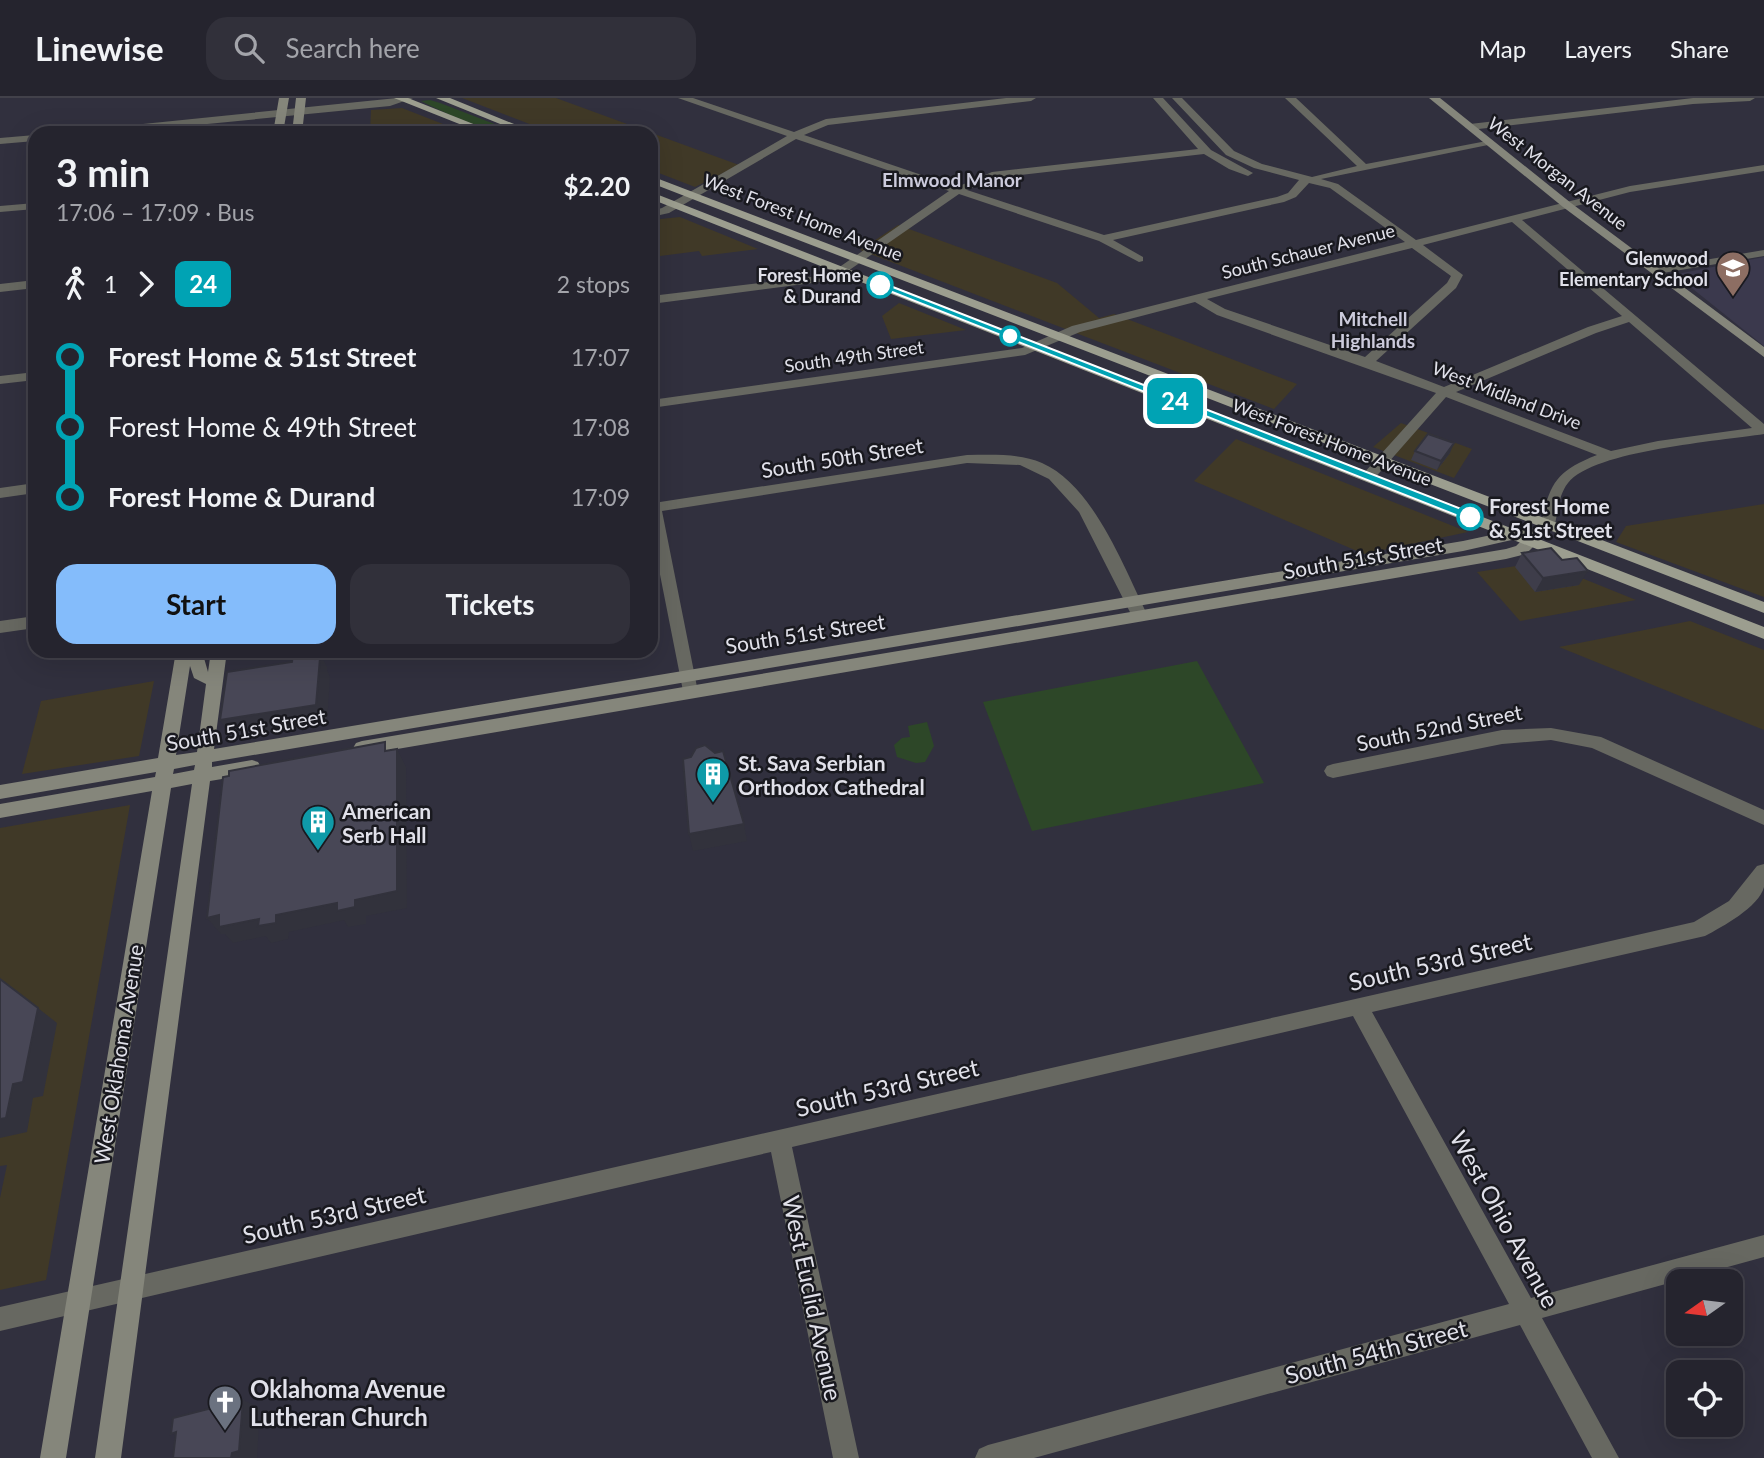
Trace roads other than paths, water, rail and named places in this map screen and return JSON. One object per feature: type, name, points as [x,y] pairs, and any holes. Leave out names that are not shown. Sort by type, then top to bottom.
[{"type":"main road","points":[[441,98],[513,126]]},
{"type":"main road","points":[[403,99],[473,126]]},
{"type":"main road","name":"West Forest Home Avenue","points":[[658,183],[684,200],[851,265],[1038,347],[1764,634]]},
{"type":"main road","name":"West Forest Home Avenue","points":[[658,196],[684,200],[851,265],[1059,336],[1764,608]]},
{"type":"street","points":[[279,126],[284,98]]},
{"type":"street","points":[[298,126],[301,98]]},
{"type":"street","points":[[683,98],[1103,239],[1139,259]]},
{"type":"street","points":[[658,211],[684,200],[794,136],[827,122],[869,111],[1031,98]]},
{"type":"street","points":[[1158,98],[1204,150],[1224,164],[1261,177],[1283,181],[1366,169],[1488,142]]},
{"type":"street","points":[[1177,98],[1230,153],[1258,166],[1334,186],[1457,275],[1452,285],[1367,362]]},
{"type":"street","points":[[1290,98],[1366,169]]},
{"type":"street","name":"West Morgan Avenue","points":[[1434,98],[1567,205],[1763,353]]},
{"type":"street","points":[[1470,127],[1693,100],[1750,98]]},
{"type":"street","points":[[157,126],[403,99]]},
{"type":"street","points":[[0,141],[28,139]]},
{"type":"street","points":[[658,299],[831,278],[957,191],[978,180],[1001,173],[1204,150]]},
{"type":"street","name":"South Schauer Avenue","points":[[1059,336],[1076,329],[1414,242],[1661,182],[1764,168]]},
{"type":"street","points":[[1103,239],[1289,197],[1307,178]]},
{"type":"street","points":[[0,209],[28,207]]},
{"type":"street","points":[[1514,218],[1763,430]]},
{"type":"street","points":[[1657,271],[1764,253]]},
{"type":"street","points":[[0,288],[28,285]]},
{"type":"street","name":"West Midland Drive","points":[[1196,298],[1221,312],[1367,362],[1608,455]]},
{"type":"street","points":[[1368,477],[1444,391],[1592,330],[1630,318]]},
{"type":"street","name":"South 49th Street","points":[[658,403],[1025,351],[1059,336]]},
{"type":"street","points":[[0,380],[28,377]]},
{"type":"street","points":[[1548,524],[1553,502],[1563,479],[1608,455],[1763,430]]},
{"type":"street","name":"South 50th Street","points":[[658,502],[967,459],[1007,458],[1039,466],[1066,484],[1082,505],[1136,608]]},
{"type":"street","points":[[0,493],[28,489]]},
{"type":"street","name":"South 51st Street","points":[[0,792],[201,767],[687,674],[1506,554],[1521,550],[1526,538],[1548,524]]},
{"type":"street","points":[[658,532],[691,692]]},
{"type":"street","name":"South 51st Street","points":[[346,750],[691,692],[1136,608]]},
{"type":"street","points":[[0,627],[28,623]]},
{"type":"street","name":"West Oklahoma Avenue","points":[[53,1458],[183,658]]},
{"type":"street","points":[[196,658],[200,674],[204,678],[214,677]]},
{"type":"street","name":"West Oklahoma Avenue","points":[[108,1458],[218,658]]},
{"type":"street","name":"South 52nd Street","points":[[1333,771],[1528,733],[1573,736],[1595,742],[1764,818]]},
{"type":"street","name":"South 51st Street","points":[[201,767],[267,764]]},
{"type":"street","name":"South 51st Street","points":[[0,811],[164,773]]},
{"type":"street","name":"South 53rd Street","points":[[0,1319],[1698,930],[1727,915],[1748,897],[1764,872]]},
{"type":"street","name":"West Ohio Avenue","points":[[1358,1006],[1606,1458]]},
{"type":"street","name":"West Euclid Avenue","points":[[779,1139],[846,1458]]},
{"type":"street","name":"South 54th Street","points":[[988,1458],[1764,1246]]},
{"type":"place","name":"Forest Home & Durand","points":[[880,285]]},
{"type":"place","name":"Glenwood Elementary School","points":[[1733,298]]},
{"type":"place","name":"Forest Home & 51st Street","points":[[1470,517]]},
{"type":"place","name":"St. Sava Serbian Orthodox Cathedral","points":[[713,804]]},
{"type":"place","name":"American Serb Hall","points":[[318,852]]},
{"type":"place","name":"Oklahoma Avenue Lutheran Church","points":[[225,1432]]},
{"type":"district","name":"Elmwood Manor","points":[[952,179]]},
{"type":"district","name":"Mitchell Highlands","points":[[1373,329]]}]
